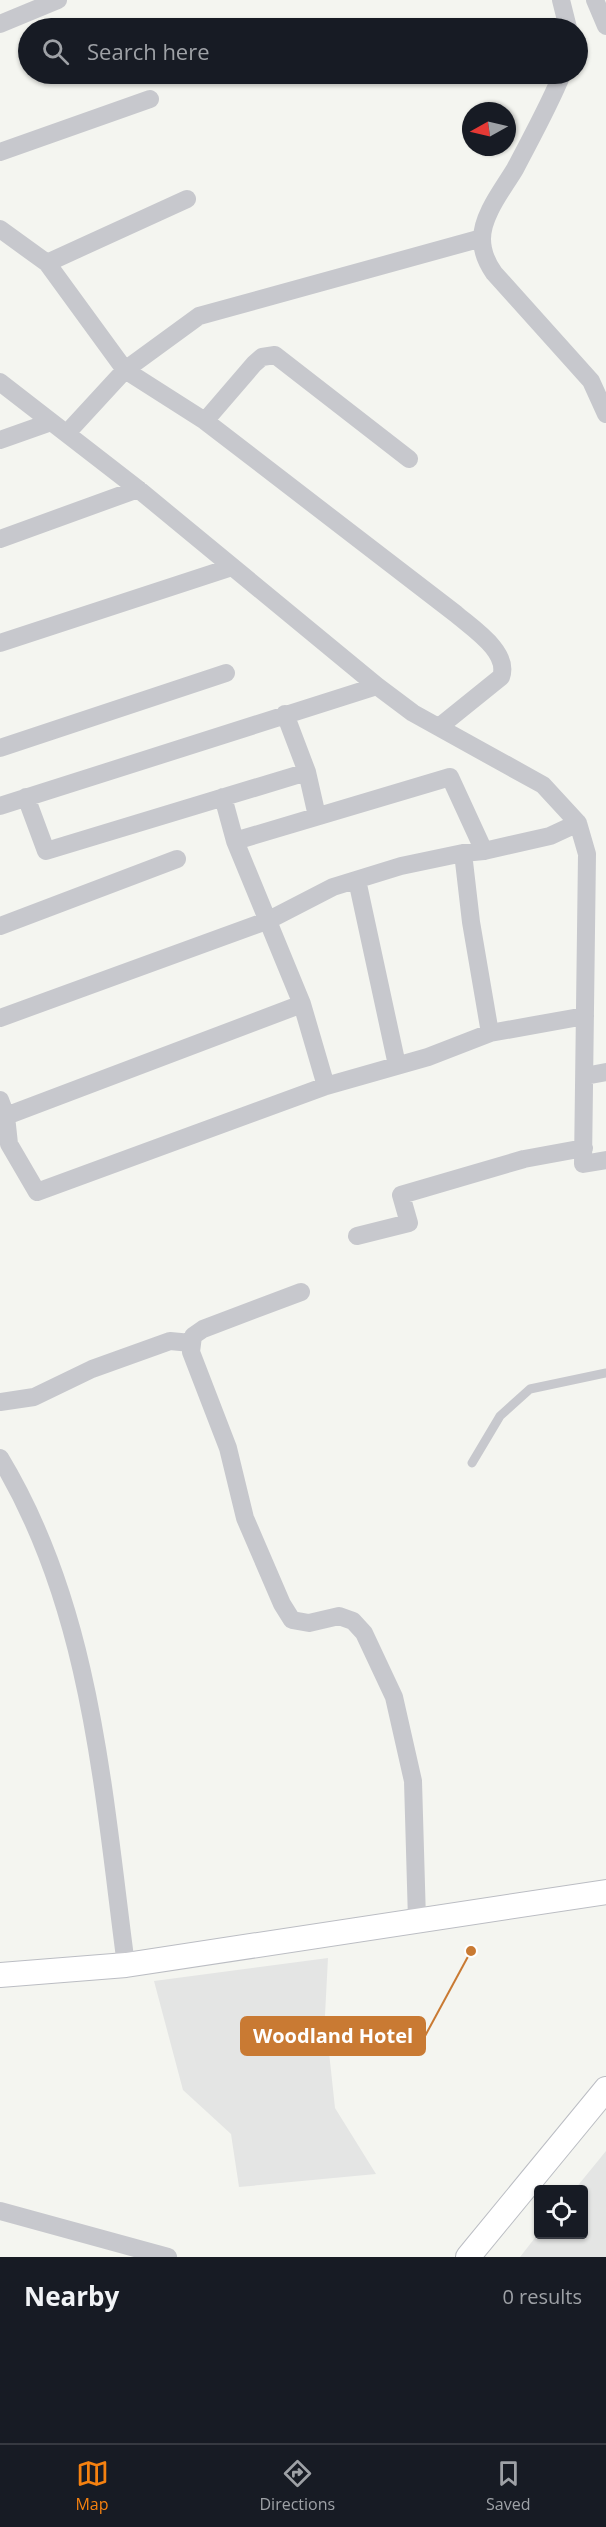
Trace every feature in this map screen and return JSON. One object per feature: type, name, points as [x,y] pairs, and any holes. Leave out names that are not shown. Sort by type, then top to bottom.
[{"type":"main road","points":[[0,1975],[126,1965],[606,1892]]},
{"type":"main road","points":[[468,2257],[606,2089]]},
{"type":"street","points":[[0,24],[58,0]]},
{"type":"street","points":[[561,0],[566,18]]},
{"type":"street","points":[[600,5],[606,26]]},
{"type":"street","points":[[557,84],[530,141],[488,217],[482,238],[487,263],[591,381],[606,414]]},
{"type":"street","points":[[0,152],[150,99]]},
{"type":"street","points":[[47,263],[187,199]]},
{"type":"street","points":[[0,230],[47,263],[125,370],[205,421],[456,614],[498,655],[504,670],[501,677],[439,727]]},
{"type":"street","points":[[67,433],[125,370],[199,316],[482,238]]},
{"type":"street","points":[[205,421],[254,364],[262,357],[275,355],[410,459]]},
{"type":"street","points":[[0,382],[138,489],[376,686],[413,713],[543,785],[578,823],[587,854],[583,1164],[606,1160]]},
{"type":"street","points":[[0,440],[51,422]]},
{"type":"street","points":[[0,538],[138,489]]},
{"type":"street","points":[[0,643],[232,567]]},
{"type":"street","points":[[0,747],[226,673]]},
{"type":"street","points":[[0,806],[376,686]]},
{"type":"street","points":[[285,714],[307,772],[317,816]]},
{"type":"street","points":[[26,798],[46,850],[307,772]]},
{"type":"street","points":[[235,841],[450,777],[484,851]]},
{"type":"street","points":[[223,797],[235,841],[302,1004],[326,1086]]},
{"type":"street","points":[[0,1018],[269,921],[333,887],[401,866],[549,836],[578,823]]},
{"type":"street","points":[[464,853],[471,922],[490,1033]]},
{"type":"street","points":[[0,926],[177,859]]},
{"type":"street","points":[[357,880],[397,1065]]},
{"type":"street","points":[[302,1004],[3,1108],[4,1145],[37,1192],[326,1086],[428,1057],[490,1033],[585,1016]]},
{"type":"street","points":[[585,1076],[606,1072]]},
{"type":"street","points":[[357,1236],[409,1222],[401,1195],[524,1159],[584,1148]]},
{"type":"street","points":[[301,1292],[203,1329],[193,1336],[192,1352],[228,1448],[245,1518],[282,1604],[292,1620],[309,1623],[339,1616],[353,1621],[364,1633],[394,1698],[413,1781],[417,1920]]},
{"type":"street","points":[[0,1402],[34,1397],[92,1370],[170,1341],[191,1343]]},
{"type":"street","points":[[0,1458],[19,1489],[56,1574],[82,1662],[106,1814],[126,1965]]},
{"type":"street","points":[[0,2211],[168,2257]]},
{"type":"lane","points":[[472,1463],[500,1416],[530,1389],[606,1373]]},
{"type":"shaded area","points":[[328,1958],[325,2015],[335,2108],[376,2174],[239,2187],[231,2134],[183,2090],[154,1981]]},
{"type":"shaded area","points":[[606,2151],[606,2257],[520,2257],[534,2239],[588,2239],[588,2185],[578,2185]]},
{"type":"place","name":"Woodland Hotel","points":[[471,1951]]}]
